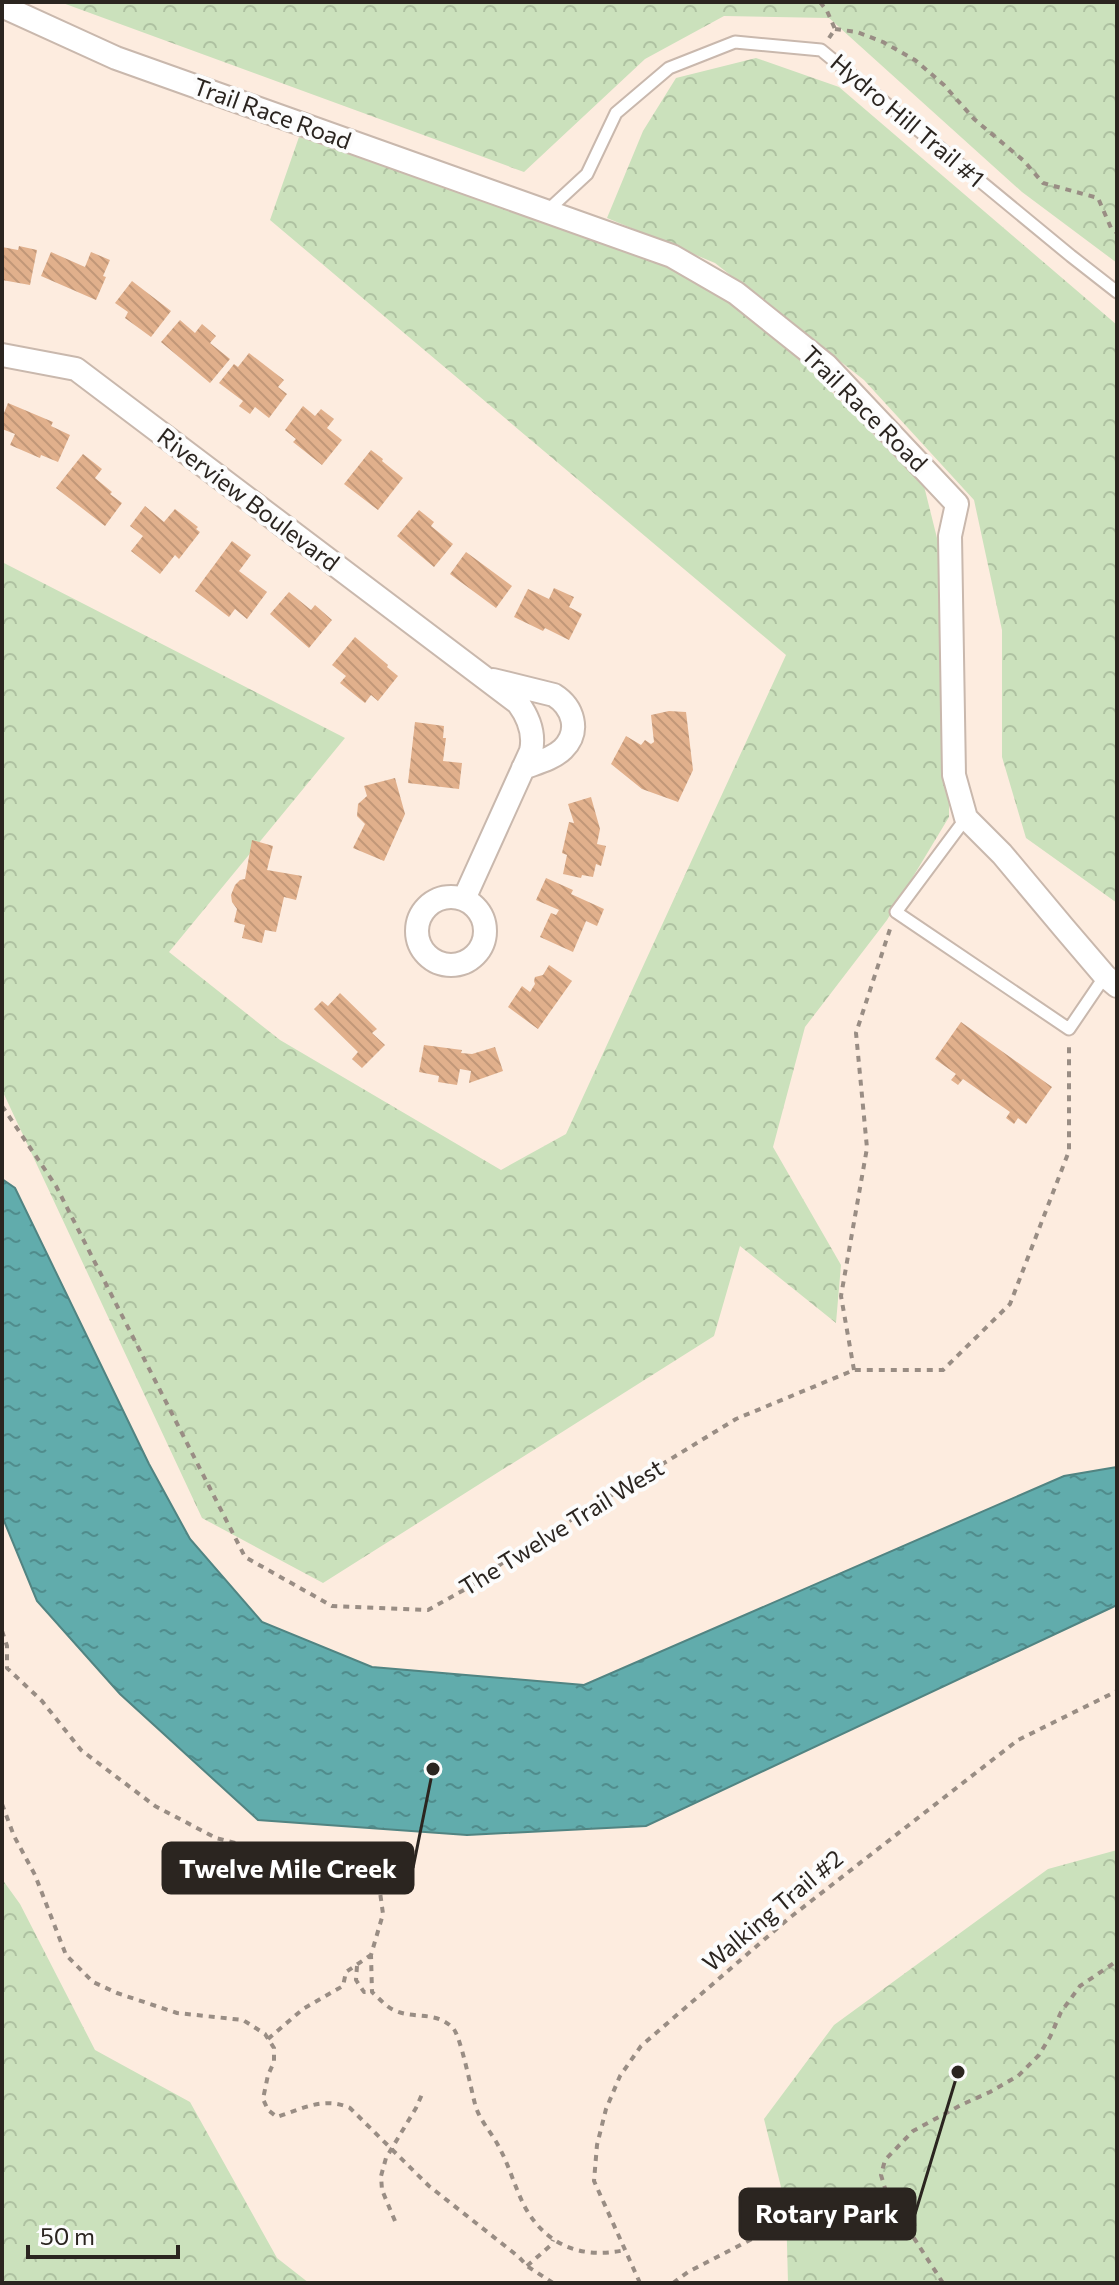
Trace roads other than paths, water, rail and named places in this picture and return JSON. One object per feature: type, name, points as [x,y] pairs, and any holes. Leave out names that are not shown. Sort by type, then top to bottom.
[{"type":"street","name":"Trail Race Road","points":[[2,6],[116,58],[672,256],[736,293],[826,365],[957,504],[950,536],[954,775],[966,818],[1002,854],[1111,981]]},
{"type":"street","name":"Riverview Boulevard","points":[[2,355],[76,369],[514,699],[531,725],[532,745],[464,899]]},
{"type":"street","name":"Riverview Boulevard","points":[[481,676],[554,695],[561,699],[571,714],[573,732],[563,748],[555,755],[523,768]]},
{"type":"lane","name":"Hydro Hill Trail #1","points":[[546,211],[587,174],[616,113],[669,68],[735,42],[821,50],[1117,292]]},
{"type":"lane","points":[[966,818],[896,912],[1069,1029],[1111,981]]},
{"type":"water","points":[[2,1179],[15,1188],[149,1464],[190,1539],[262,1622],[372,1667],[584,1685],[1064,1476],[1117,1467],[1117,1605],[646,1826],[467,1835],[258,1820],[120,1694],[37,1601],[2,1516]]},
{"type":"place","name":"Twelve Mile Creek","points":[[433,1769]]},
{"type":"place","name":"Rotary Park","points":[[958,2072]]}]
